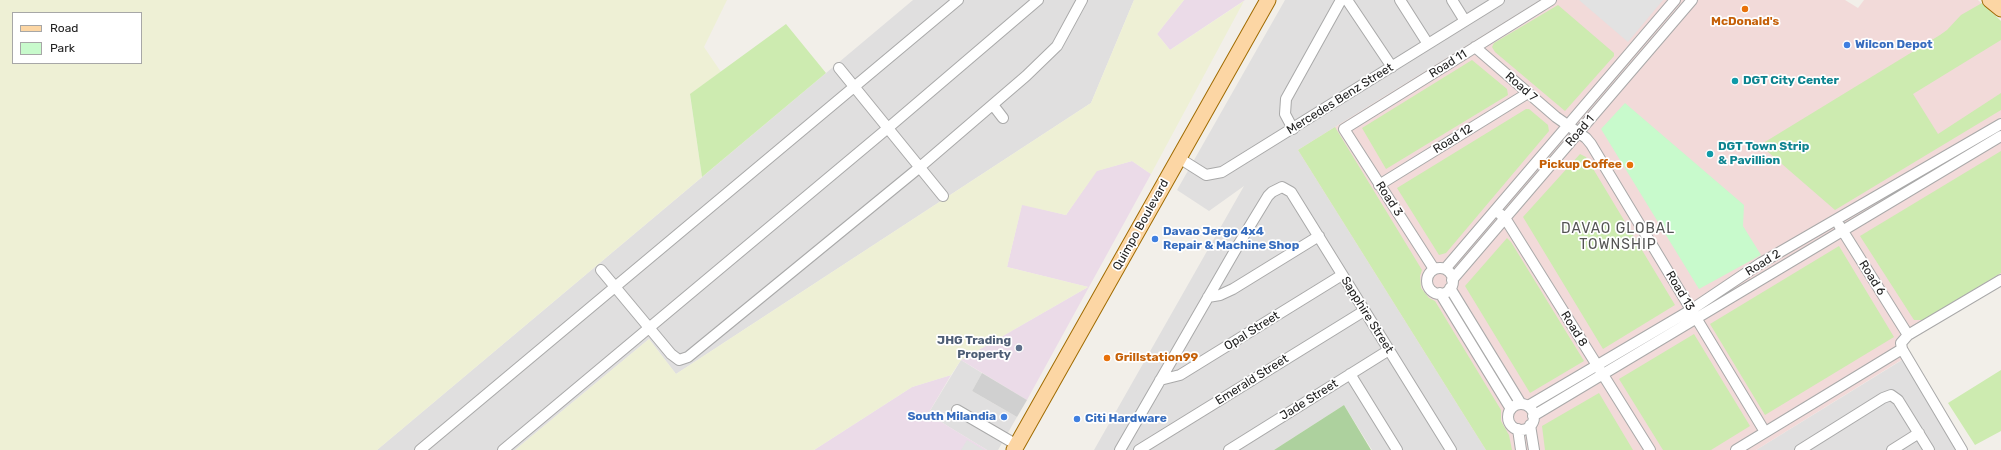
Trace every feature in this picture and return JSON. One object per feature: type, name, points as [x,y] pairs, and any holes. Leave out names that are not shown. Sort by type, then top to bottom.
[{"type":"main road","name":"Quimpo Boulevard","points":[[1016,447],[1268,0]]},
{"type":"main road","points":[[1990,0],[2001,9]]},
{"type":"street","points":[[420,450],[958,0]]},
{"type":"street","points":[[503,450],[888,128],[1038,0]]},
{"type":"street","points":[[601,270],[675,358],[679,360],[688,357],[920,167],[1050,54],[1057,46],[1082,0]]},
{"type":"street","points":[[1293,129],[1285,114],[1286,99],[1342,0]]},
{"type":"street","points":[[1348,0],[1392,67]]},
{"type":"street","points":[[1400,0],[1428,44]]},
{"type":"street","points":[[1452,0],[1465,21]]},
{"type":"street","name":"Mercedes Benz Street","points":[[1179,158],[1206,175],[1217,174],[1293,129],[1499,0]]},
{"type":"street","name":"Road 11","points":[[1344,129],[1551,0]]},
{"type":"street","name":"Road 1","points":[[1445,269],[1675,0]]},
{"type":"street","name":"Road 1","points":[[1451,284],[1505,218],[1692,0]]},
{"type":"street","name":"Road 7","points":[[1475,47],[1528,93],[1568,126],[1579,133]]},
{"type":"street","points":[[839,68],[943,196]]},
{"type":"street","points":[[1600,88],[1610,96]]},
{"type":"street","name":"Road 12","points":[[1379,185],[1528,93]]},
{"type":"street","points":[[993,105],[1003,118]]},
{"type":"street","name":"Road 2","points":[[1532,421],[1694,314],[1761,263],[2001,124]]},
{"type":"street","name":"Road 3","points":[[1344,129],[1434,269]]},
{"type":"street","name":"Road 13","points":[[1579,133],[1586,138],[1597,152],[1765,432]]},
{"type":"street","name":"Road 2","points":[[1525,405],[1597,365],[1768,276],[2001,136]]},
{"type":"street","points":[[1945,157],[1950,166]]},
{"type":"street","name":"Sapphire Street","points":[[1208,297],[1268,196],[1278,188],[1287,188],[1319,236],[1451,450]]},
{"type":"street","name":"Road 8","points":[[1496,210],[1505,218],[1650,450]]},
{"type":"street","name":"Road 6","points":[[1835,220],[1908,335]]},
{"type":"street","points":[[1120,450],[1208,297],[1220,295],[1233,289],[1319,236]]},
{"type":"street","points":[[1761,263],[1768,276]]},
{"type":"street","points":[[1532,421],[1525,429],[1518,429],[1512,426],[1508,419],[1511,409],[1440,293],[1433,291],[1428,286],[1427,278],[1434,269],[1445,269],[1450,274],[1451,284],[1525,405],[1532,421],[1534,450]]},
{"type":"street","name":"Opal Street","points":[[1160,380],[1180,375],[1342,275]]},
{"type":"street","points":[[1962,450],[1902,349],[1901,343],[1908,335],[2001,280]]},
{"type":"street","points":[[1440,293],[1451,284]]},
{"type":"street","name":"Emerald Street","points":[[1139,450],[1364,311]]},
{"type":"street","points":[[1736,450],[1902,349]]},
{"type":"street","name":"Jade Street","points":[[1229,450],[1389,350]]},
{"type":"street","points":[[1350,374],[1396,450]]},
{"type":"street","points":[[1800,450],[1883,398],[1891,395],[1898,400],[1929,450]]},
{"type":"street","points":[[1511,409],[1525,405]]},
{"type":"street","points":[[957,410],[1016,447]]},
{"type":"street","points":[[1518,429],[1521,450]]},
{"type":"street","points":[[1892,450],[1919,434]]},
{"type":"shaded area","points":[[913,0],[1134,0],[1091,103],[676,374],[649,339],[515,450],[377,450]]},
{"type":"shaded area","points":[[1184,0],[1245,0],[1170,50],[1157,34]]},
{"type":"shaded area","points":[[1285,0],[1540,0],[1298,150],[1486,450],[1372,450],[1344,405],[1274,450],[1094,450],[1244,186],[1209,211],[1177,190]]},
{"type":"shaded area","points":[[1540,0],[1845,0],[1858,8],[1864,0],[1978,0],[2001,21],[2001,286],[1906,343],[1911,354],[1756,450],[1486,450],[1298,150]]},
{"type":"shaded area","points":[[1579,0],[1663,0],[1628,42]]},
{"type":"shaded area","points":[[1132,161],[1151,174],[1027,400],[961,360],[1088,287],[1007,267],[1022,204],[1066,215],[1096,171]]},
{"type":"shaded area","points":[[961,360],[982,373],[972,391],[1017,417],[998,450],[987,450],[928,414]]},
{"type":"shaded area","points":[[1902,360],[1957,450],[1756,450]]},
{"type":"shaded area","points":[[982,373],[1027,400],[1017,417],[972,391]]},
{"type":"shaded area","points":[[951,375],[928,414],[987,450],[814,450],[912,387]]},
{"type":"shaded area","points":[[967,440],[984,450],[961,450]]},
{"type":"green space","points":[[0,0],[727,0],[704,47],[721,72],[690,95],[702,177],[377,450],[0,450]]},
{"type":"green space","points":[[1134,0],[1184,0],[1157,34],[1170,50],[1244,1],[1151,174],[1132,161],[1097,171],[1066,215],[1022,205],[1007,267],[1088,287],[961,360],[951,375],[912,387],[814,450],[515,450],[649,339],[676,374],[1091,103]]},
{"type":"green space","points":[[1982,3],[2001,21],[2001,40],[1913,94],[1938,134],[2001,93],[2001,110],[1835,210],[1760,145],[1940,35],[1947,30],[1961,15]]},
{"type":"green space","points":[[1558,5],[1614,53],[1614,56],[1565,111],[1495,52],[1492,47],[1494,43]]},
{"type":"green space","points":[[786,24],[826,73],[702,177],[690,94]]},
{"type":"green space","points":[[1472,60],[1507,89],[1508,95],[1386,169],[1362,128]]},
{"type":"green space","points":[[1625,103],[1744,205],[1743,226],[1761,255],[1699,289],[1601,129]]},
{"type":"green space","points":[[1526,109],[1529,109],[1548,125],[1549,131],[1446,253],[1439,255],[1397,188]]},
{"type":"green space","points":[[1335,127],[1422,270],[1420,276],[1421,288],[1429,298],[1435,301],[1501,410],[1501,421],[1509,435],[1512,450],[1486,450],[1298,150]]},
{"type":"green space","points":[[2001,151],[2001,273],[1923,320],[1914,320],[1860,236]]},
{"type":"green space","points":[[1580,154],[1586,157],[1675,305],[1603,349],[1523,217]]},
{"type":"green space","points":[[1507,238],[1511,242],[1584,361],[1530,393],[1465,286]]},
{"type":"green space","points":[[1839,246],[1894,337],[1765,415],[1710,324]]},
{"type":"green space","points":[[1694,334],[1750,426],[1711,450],[1663,450],[1619,379]]},
{"type":"green space","points":[[2001,370],[2001,431],[1975,445],[1948,403]]},
{"type":"green space","points":[[1599,393],[1633,450],[1545,450],[1542,426]]},
{"type":"green space","points":[[1344,405],[1371,450],[1274,450]]},
{"type":"place","name":"McDonald's","points":[[1745,9]]},
{"type":"place","name":"Wilcon Depot","points":[[1847,45]]},
{"type":"place","name":"DGT City Center","points":[[1735,81]]},
{"type":"place","name":"DGT Town Strip & Pavillion","points":[[1710,154]]},
{"type":"place","name":"Pickup Coffee","points":[[1630,165]]},
{"type":"place","name":"Davao Jergo 4x4 Repair & Machine Shop","points":[[1155,239]]},
{"type":"place","name":"JHG Trading Property","points":[[1019,348]]},
{"type":"place","name":"Grillstation99","points":[[1107,358]]},
{"type":"place","name":"South Milandia","points":[[1004,417]]},
{"type":"place","name":"Citi Hardware","points":[[1077,419]]},
{"type":"district","name":"DAVAO GLOBAL TOWNSHIP","points":[[1618,238]]}]
